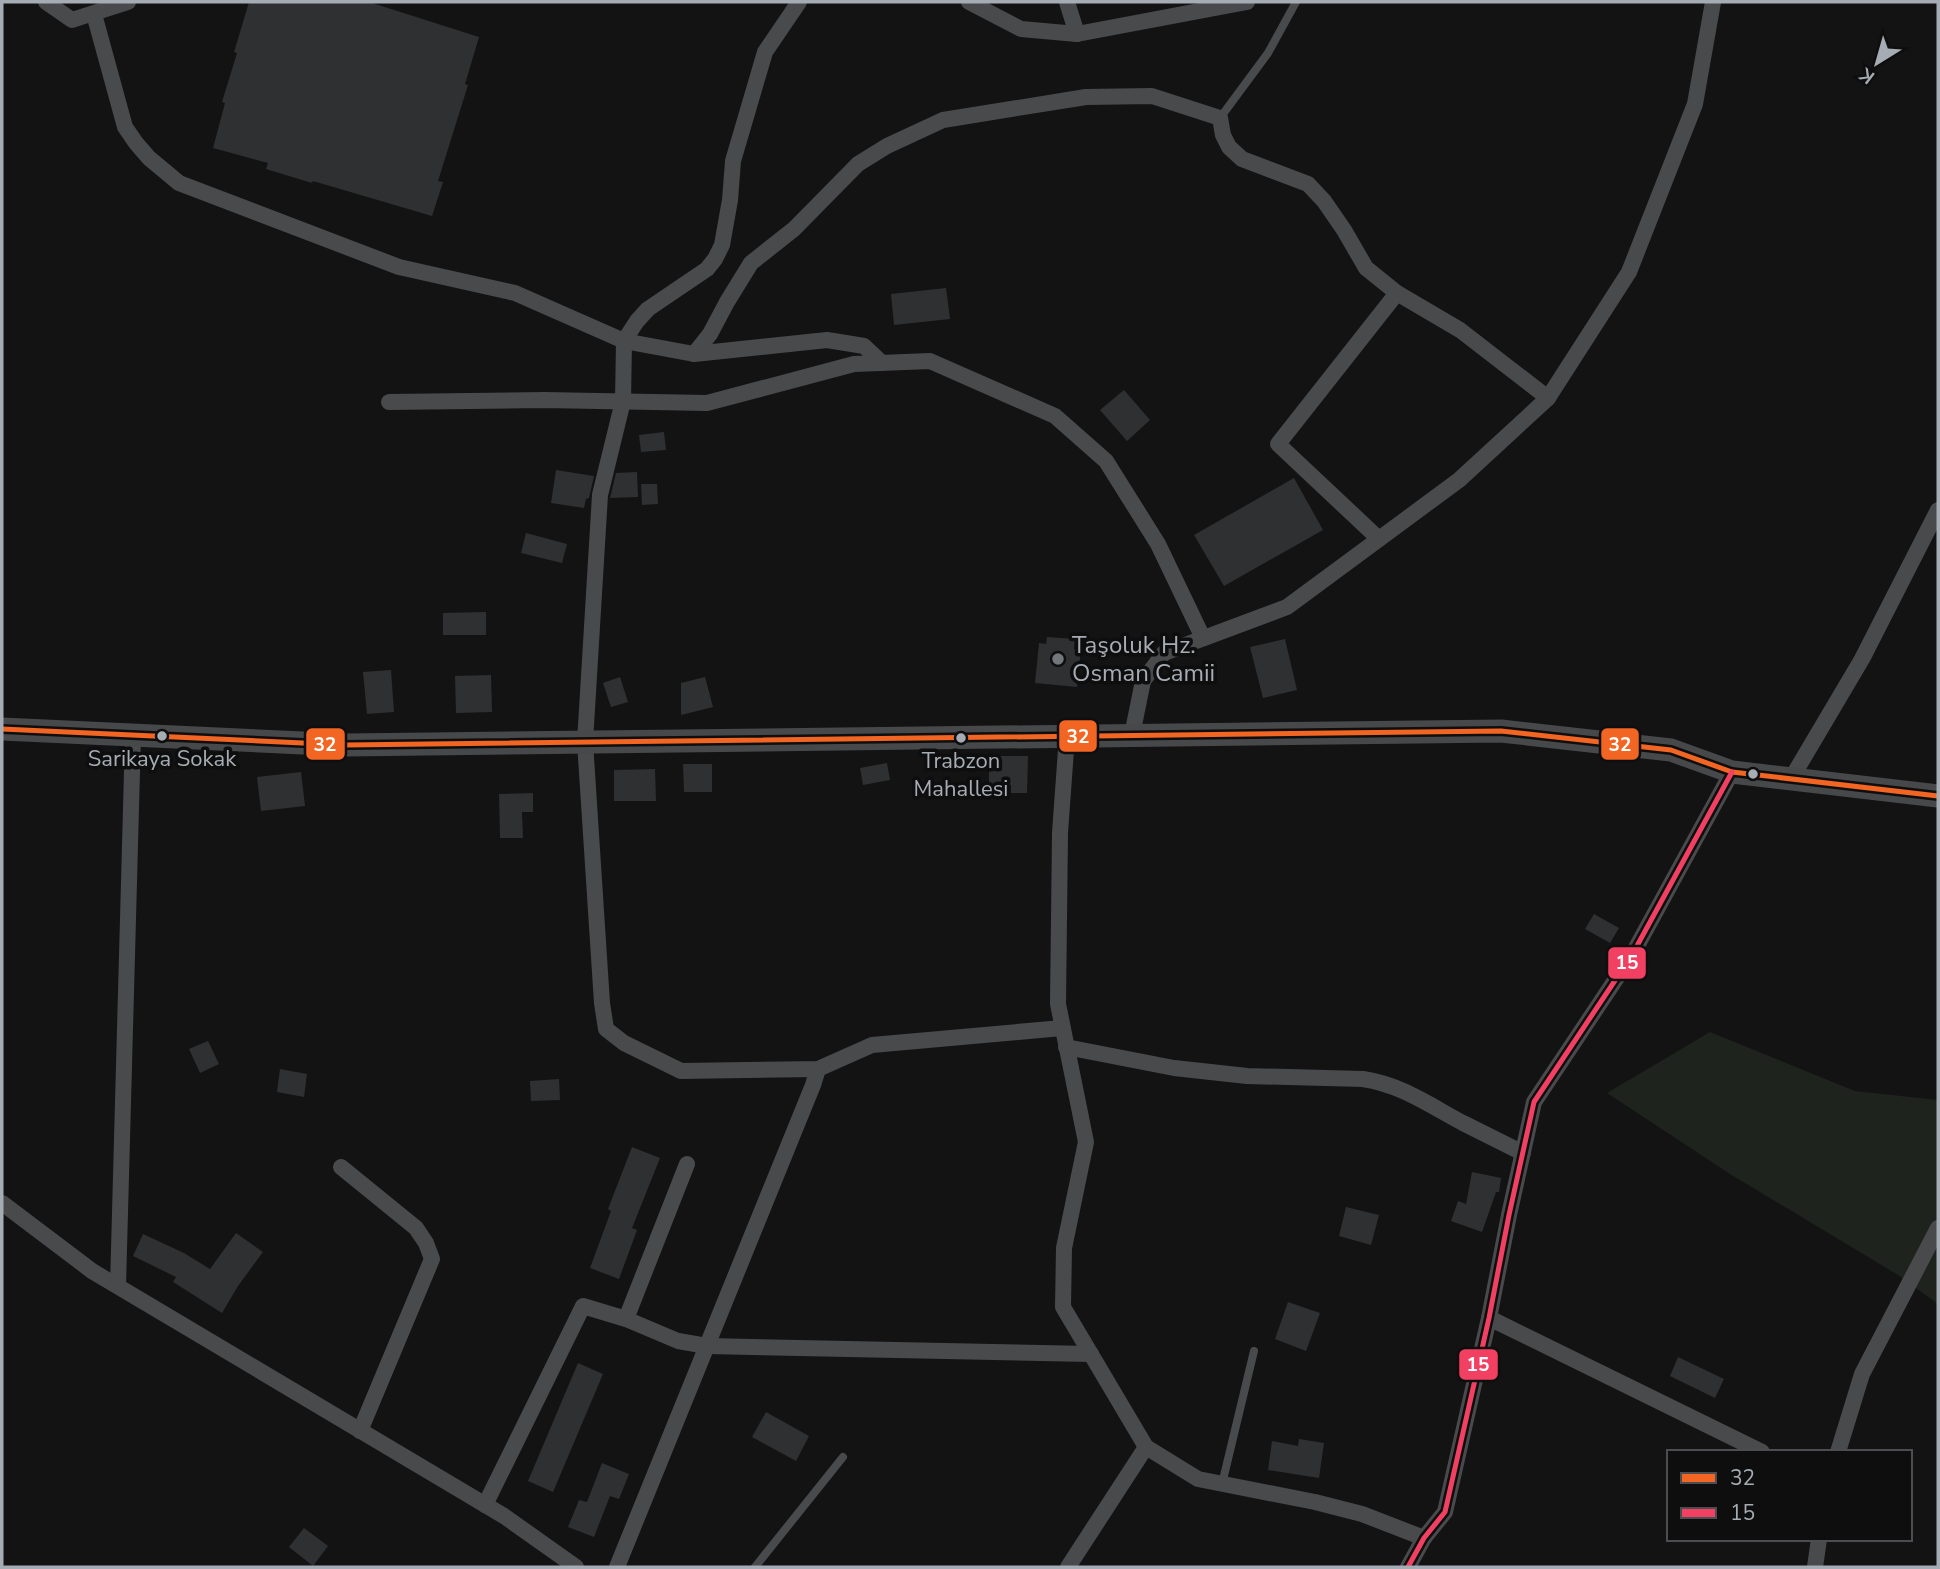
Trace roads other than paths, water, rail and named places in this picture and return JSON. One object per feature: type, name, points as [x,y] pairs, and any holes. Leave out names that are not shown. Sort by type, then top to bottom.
[{"type":"street","points":[[46,2],[72,20],[128,2]]},
{"type":"street","points":[[799,2],[765,52],[733,161],[722,245],[715,259],[707,269],[648,310],[636,321],[624,341],[623,401],[600,495],[585,742],[606,1029],[624,1042],[681,1071],[818,1069],[872,1045],[1062,1028]]},
{"type":"street","points":[[969,2],[1021,29],[1077,34],[1247,2]]},
{"type":"street","points":[[1067,2],[1077,34]]},
{"type":"street","points":[[1132,735],[1143,681],[1164,653],[1287,607],[1458,480],[1548,398],[1629,272],[1695,104],[1713,2]]},
{"type":"street","points":[[94,14],[125,127],[149,158],[179,183],[399,267],[515,293],[624,341],[694,354],[827,340],[864,346],[882,363]]},
{"type":"street","points":[[694,354],[710,334],[751,263],[794,229],[858,164],[887,146],[943,120],[1086,97],[1152,96],[1220,118],[1223,135],[1229,147],[1242,159],[1308,184],[1324,201],[1366,268],[1396,293],[1460,330],[1548,398]]},
{"type":"street","points":[[1379,539],[1278,444],[1396,293]]},
{"type":"street","points":[[389,402],[544,400],[707,403],[854,364],[930,361],[1055,416],[1106,461],[1157,544],[1203,638]]},
{"type":"street","points":[[1791,779],[1862,659],[1938,510]]},
{"type":"street","points":[[2,729],[346,745],[1501,731],[1671,750],[1732,772],[1938,796]]},
{"type":"street","points":[[118,1286],[133,735]]},
{"type":"street","points":[[1066,736],[1060,833],[1058,1004],[1086,1142],[1064,1248],[1063,1307],[1146,1447],[1198,1479],[1362,1514],[1424,1538]]},
{"type":"street","points":[[1408,1567],[1424,1538],[1445,1512],[1534,1102],[1632,955],[1732,772]]},
{"type":"street","points":[[1066,1046],[1174,1068],[1247,1076],[1375,1081],[1409,1092],[1523,1153]]},
{"type":"street","points":[[617,1567],[818,1069]]},
{"type":"street","points":[[626,1318],[687,1164]]},
{"type":"street","points":[[341,1167],[416,1228],[432,1259],[360,1431]]},
{"type":"street","points":[[2,1203],[92,1271],[504,1516],[576,1567]]},
{"type":"street","points":[[1839,1450],[1862,1374],[1938,1228]]},
{"type":"street","points":[[485,1505],[583,1306],[626,1318],[678,1341],[707,1346],[1091,1354]]},
{"type":"street","points":[[1489,1318],[1758,1450]]},
{"type":"street","points":[[1068,1567],[1146,1447]]},
{"type":"street","points":[[1815,1567],[1819,1541]]},
{"type":"lane","points":[[1220,118],[1268,52],[1296,2]]},
{"type":"lane","points":[[1222,1485],[1254,1351]]},
{"type":"lane","points":[[755,1567],[843,1457]]},
{"type":"place","name":"Taşoluk Hz. Osman Camii","points":[[1058,659]]},
{"type":"place","name":"Sarikaya Sokak","points":[[162,736]]},
{"type":"place","name":"Trabzon Mahallesi","points":[[961,738]]}]
